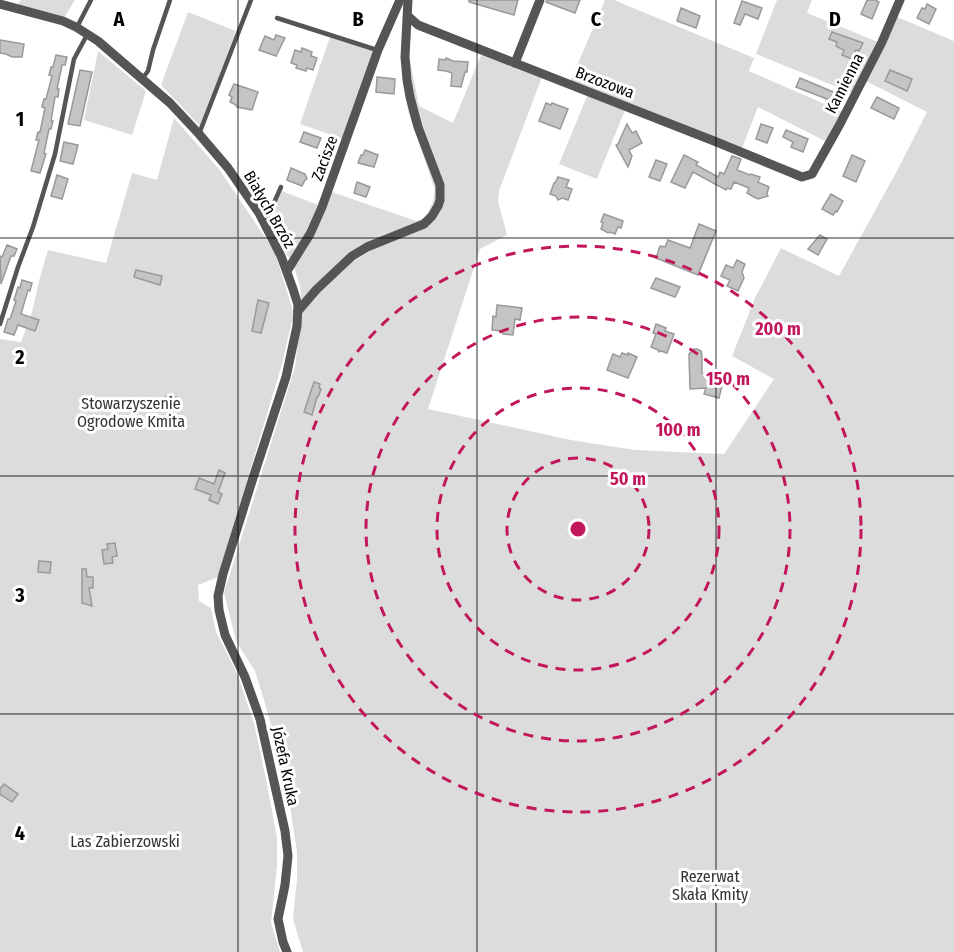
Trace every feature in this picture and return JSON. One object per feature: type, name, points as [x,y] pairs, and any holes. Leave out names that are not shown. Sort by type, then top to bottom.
[{"type":"street","name":"Zacisze","points":[[287,271],[310,234],[322,207],[378,50],[400,0]]},
{"type":"street","points":[[298,311],[316,290],[352,256],[367,246],[419,227],[436,212],[440,200],[440,185],[416,121],[407,80],[405,57],[408,0]]},
{"type":"street","points":[[515,63],[540,0]]},
{"type":"street","name":"Kamienna","points":[[808,176],[812,174],[840,124],[882,42],[900,0]]},
{"type":"street","name":"Białych Brzóz","points":[[0,4],[63,21],[76,27],[98,41],[170,103],[228,168],[265,224],[294,289],[298,305],[297,326],[286,377],[219,591]]},
{"type":"street","name":"Brzozowa","points":[[408,16],[418,25],[704,136],[802,177],[808,176]]},
{"type":"street","name":"Józefa Kruka","points":[[219,591],[219,610],[225,635],[245,677],[260,719],[285,831],[288,856],[278,919],[286,952]]},
{"type":"lane","points":[[76,27],[91,0]]},
{"type":"lane","points":[[142,79],[148,71],[170,0]]},
{"type":"lane","points":[[200,134],[251,0]]},
{"type":"lane","points":[[277,18],[378,50]]},
{"type":"lane","points":[[0,324],[33,228],[55,154],[74,59],[88,34]]},
{"type":"lane","points":[[265,224],[281,187]]},
{"type":"green space","points":[[21,0],[75,0],[64,18],[17,5]]},
{"type":"green space","points":[[605,0],[614,0],[754,58],[749,71],[843,112],[827,142],[758,107],[742,148],[570,82]]},
{"type":"green space","points":[[777,0],[812,0],[807,13],[878,42],[852,93],[756,54]]},
{"type":"green space","points":[[188,12],[236,31],[200,126],[161,85]]},
{"type":"green space","name":"Rezerwat Skała Kmity","points":[[897,17],[954,41],[954,952],[303,952],[293,919],[297,852],[286,780],[255,671],[236,641],[224,593],[295,367],[302,308],[300,286],[293,264],[314,230],[332,192],[416,221],[426,217],[433,201],[435,190],[408,111],[401,54],[409,55],[419,106],[453,123],[481,55],[542,77],[499,191],[498,201],[507,235],[480,249],[428,409],[571,440],[635,450],[724,454],[774,379],[732,356],[755,298],[781,248],[839,276],[927,112],[866,81]]},
{"type":"green space","points":[[330,37],[375,52],[343,139],[300,124]]},
{"type":"green space","points":[[98,51],[146,91],[132,135],[84,120]]},
{"type":"green space","points":[[588,94],[625,110],[597,179],[559,164]]},
{"type":"green space","points":[[174,118],[219,169],[275,252],[292,308],[293,317],[282,364],[218,577],[198,585],[199,601],[211,608],[216,632],[237,673],[254,723],[277,838],[277,866],[271,923],[280,952],[0,952],[0,339],[21,342],[32,312],[48,250],[106,263],[132,173],[157,180]]},
{"type":"green space","points":[[282,191],[318,205],[296,252],[289,258],[268,222]]},
{"type":"building","points":[[469,0],[518,0],[514,15],[469,2]]},
{"type":"building","points":[[547,0],[580,0],[575,13],[546,2]]},
{"type":"building","points":[[867,0],[879,2],[872,19],[861,14]]},
{"type":"building","points":[[742,1],[762,8],[758,19],[745,14],[740,25],[734,23]]},
{"type":"building","points":[[927,4],[936,9],[929,24],[917,18]]},
{"type":"building","points":[[681,8],[700,16],[696,28],[677,21]]},
{"type":"building","points":[[832,32],[863,43],[859,51],[856,50],[852,59],[842,55],[844,50],[836,46],[837,42],[829,39]]},
{"type":"building","points":[[276,35],[285,38],[276,56],[259,50],[265,36],[274,40]]},
{"type":"building","points":[[0,40],[24,44],[22,57],[0,53]]},
{"type":"building","points":[[302,48],[312,52],[311,56],[317,58],[313,70],[307,68],[306,71],[296,68],[297,65],[291,63],[295,50],[301,52]]},
{"type":"building","points":[[56,55],[67,57],[65,65],[62,65],[57,89],[59,89],[58,97],[55,97],[51,121],[53,121],[49,129],[44,153],[46,154],[40,173],[31,171],[39,140],[36,140],[45,108],[42,107]]},
{"type":"building","points":[[446,58],[468,62],[461,87],[451,86],[452,73],[438,70],[439,59],[445,60]]},
{"type":"building","points":[[80,70],[92,72],[80,126],[68,124]]},
{"type":"building","points":[[890,70],[912,79],[907,91],[885,81]]},
{"type":"building","points":[[377,77],[395,79],[394,94],[376,92]]},
{"type":"building","points":[[800,78],[838,94],[833,104],[826,101],[827,99],[796,87]]},
{"type":"building","points":[[234,84],[258,92],[252,110],[237,107],[230,102],[232,97],[229,95]]},
{"type":"building","points":[[877,97],[899,108],[894,119],[871,108]]},
{"type":"building","points":[[546,103],[568,109],[560,129],[539,121]]},
{"type":"building","points":[[627,124],[632,133],[636,131],[642,143],[629,150],[632,156],[628,167],[616,145]]},
{"type":"building","points":[[761,124],[773,128],[767,143],[756,139]]},
{"type":"building","points":[[786,130],[808,139],[803,152],[791,147],[793,142],[783,137]]},
{"type":"building","points":[[304,132],[321,138],[317,148],[300,142]]},
{"type":"building","points":[[64,142],[78,145],[73,164],[60,161]]},
{"type":"building","points":[[365,150],[378,155],[374,167],[358,163]]},
{"type":"building","points":[[684,155],[698,162],[696,165],[718,177],[720,172],[724,174],[732,156],[741,159],[737,170],[760,177],[758,182],[769,187],[768,196],[758,199],[747,193],[749,188],[734,182],[731,189],[726,190],[693,172],[685,188],[671,182]]},
{"type":"building","points":[[852,155],[865,161],[856,182],[843,176]]},
{"type":"building","points":[[656,160],[667,164],[660,181],[649,177]]},
{"type":"building","points":[[291,168],[305,174],[307,179],[302,186],[287,180]]},
{"type":"building","points":[[57,175],[68,179],[62,199],[51,196]]},
{"type":"building","points":[[558,177],[569,180],[566,187],[572,189],[568,200],[562,198],[558,200],[556,196],[550,194]]},
{"type":"building","points":[[357,182],[370,187],[366,197],[354,193]]},
{"type":"building","points":[[831,194],[843,201],[833,215],[822,209]]},
{"type":"building","points":[[604,214],[623,221],[621,228],[618,227],[615,234],[601,229]]},
{"type":"building","points":[[699,224],[716,231],[698,275],[656,258],[660,246],[665,247],[668,240],[690,248]]},
{"type":"building","points":[[820,235],[827,239],[818,255],[808,249]]},
{"type":"building","points":[[7,245],[17,249],[14,256],[11,256],[1,284],[0,256],[2,257]]},
{"type":"building","points":[[737,260],[745,264],[742,272],[744,278],[738,291],[727,286],[730,280],[721,276],[726,265],[733,268]]},
{"type":"building","points":[[136,270],[162,276],[160,285],[134,277]]},
{"type":"building","points":[[656,278],[680,287],[675,297],[651,288]]},
{"type":"building","points":[[22,280],[32,283],[21,314],[39,320],[35,331],[18,325],[14,335],[4,332]]},
{"type":"building","points":[[258,300],[269,303],[261,333],[252,331]]},
{"type":"building","points":[[497,305],[522,308],[520,320],[515,319],[513,335],[492,330]]},
{"type":"building","points":[[656,324],[674,334],[667,353],[659,352],[651,347],[656,334],[653,333]]},
{"type":"building","points":[[694,349],[701,351],[702,373],[724,378],[719,398],[704,394],[706,388],[690,389],[689,354]]},
{"type":"building","points":[[622,353],[637,357],[628,378],[607,370],[613,354],[620,357]]},
{"type":"building","points":[[314,382],[320,384],[321,389],[312,415],[304,412]]},
{"type":"building","points":[[165,397],[177,397],[177,408],[162,407],[162,400],[165,400]]},
{"type":"building","points":[[219,470],[225,473],[218,492],[222,494],[218,504],[209,500],[211,495],[195,489],[199,478],[214,484]]},
{"type":"building","points":[[115,543],[117,556],[112,557],[113,563],[104,564],[102,550],[108,549],[107,544]]},
{"type":"building","points":[[39,561],[51,562],[50,573],[38,572]]},
{"type":"building","points":[[82,569],[86,569],[87,577],[93,577],[93,588],[89,588],[92,606],[82,603]]},
{"type":"building","points":[[4,784],[18,794],[12,802],[0,794],[0,789]]},
{"type":"park label","name":"Stowarzyszenie Ogrodowe Kmita","points":[[131,412]]},
{"type":"park label","name":"Las Zabierzowski","points":[[125,841]]}]
